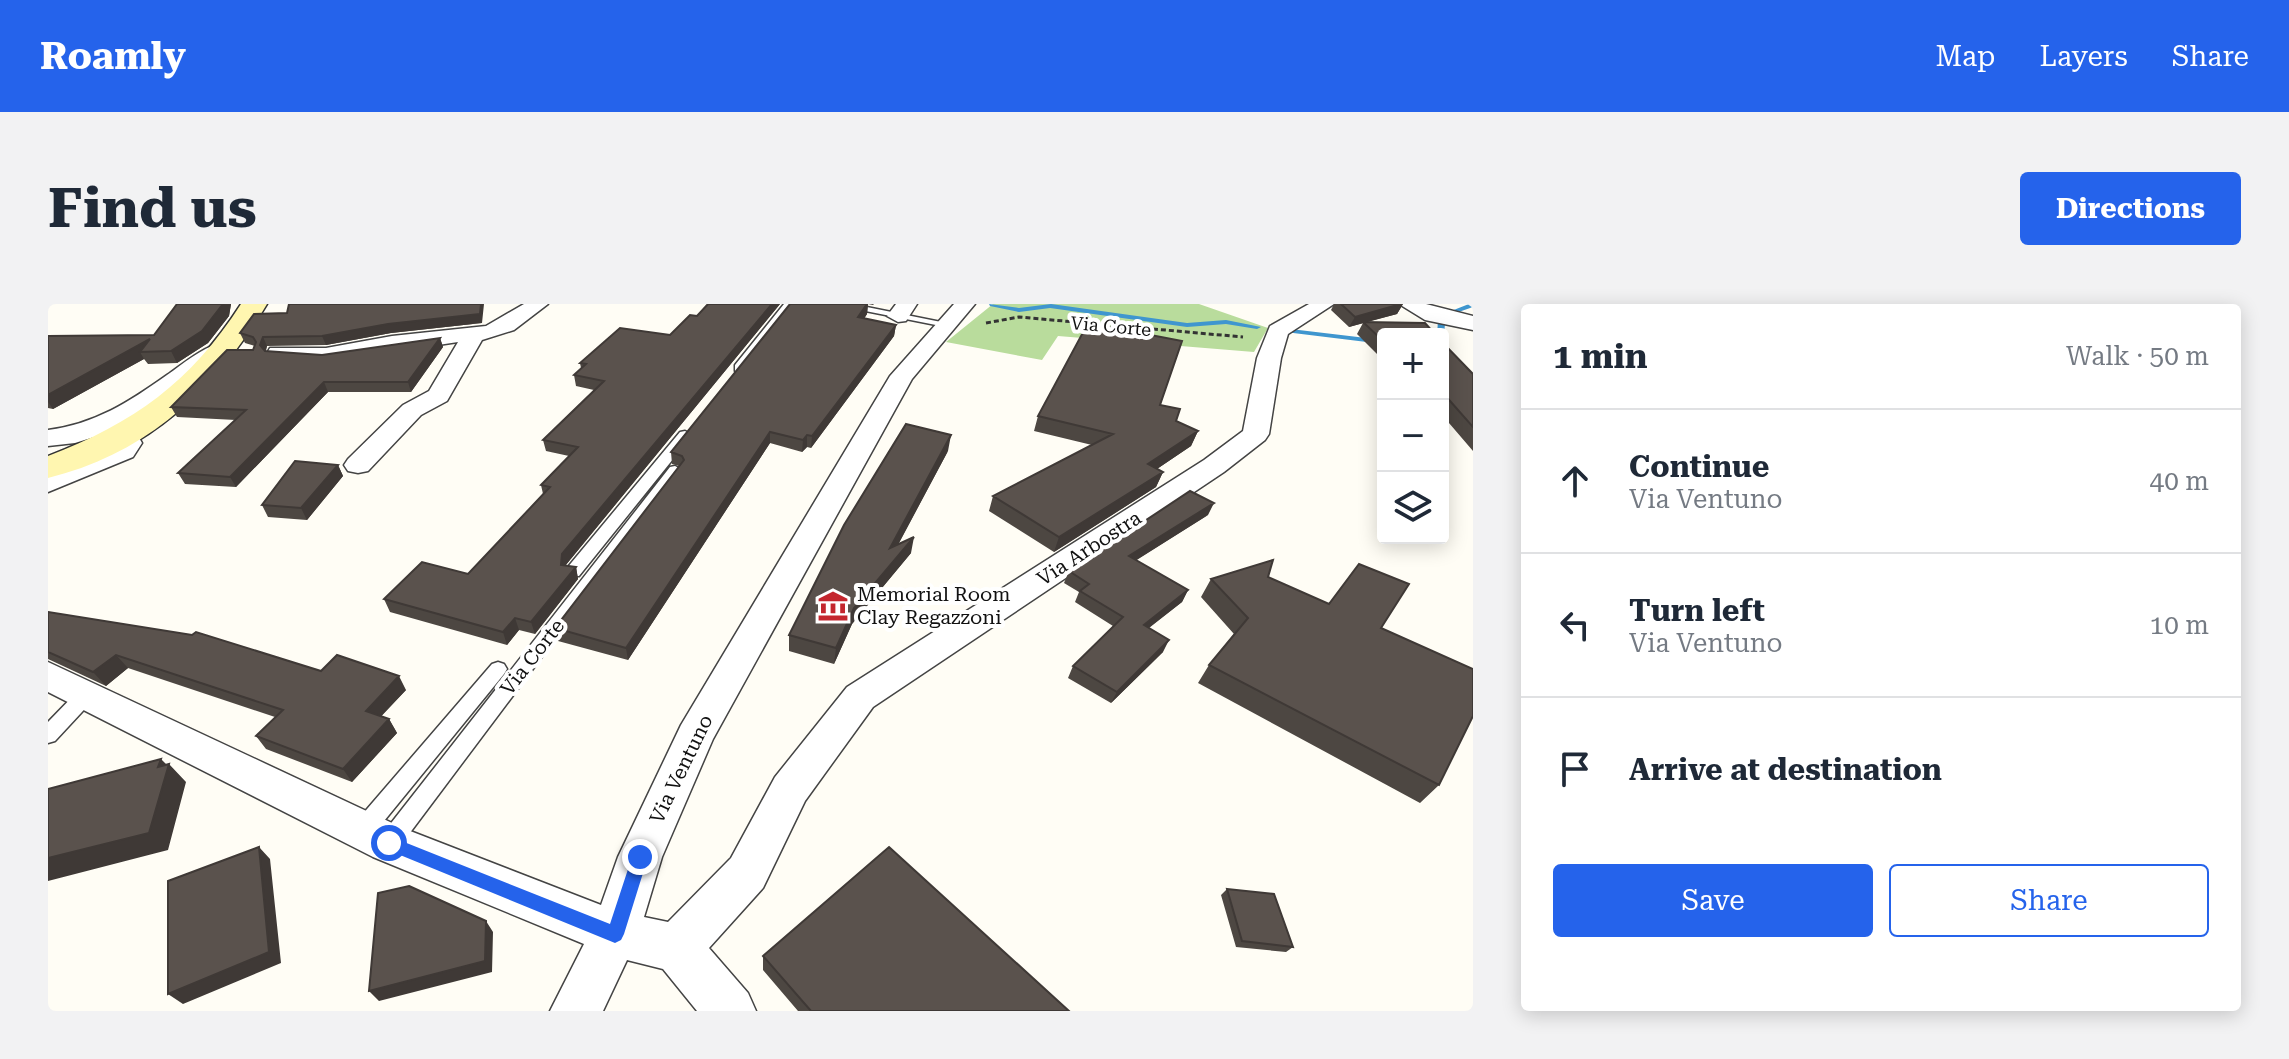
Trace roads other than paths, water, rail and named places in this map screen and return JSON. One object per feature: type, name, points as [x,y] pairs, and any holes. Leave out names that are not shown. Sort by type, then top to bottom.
[{"type":"street","points":[[48,468],[125,435],[152,420],[189,391],[236,351],[254,304]]},
{"type":"street","points":[[278,353],[326,355],[392,343],[474,335],[501,328],[538,304]]},
{"type":"street","name":"Via Arbostra","points":[[677,948],[747,873],[790,789],[860,697],[1214,466],[1256,434],[1269,358],[1278,331],[1324,304]]},
{"type":"street","points":[[1409,304],[1440,317],[1473,323]]},
{"type":"street","name":"Via Ventuno","points":[[576,1011],[615,934],[640,857],[695,736],[902,376],[956,314]]},
{"type":"street","points":[[358,465],[412,410],[438,396],[474,335]]},
{"type":"street","points":[[48,438],[73,437],[106,426],[143,406],[197,364],[236,351]]},
{"type":"street","points":[[48,483],[123,451],[129,443],[125,435]]},
{"type":"street","points":[[48,676],[376,837],[615,934],[677,948],[730,1011]]},
{"type":"lane","points":[[731,378],[789,304]]},
{"type":"lane","points":[[835,304],[956,314]]},
{"type":"lane","points":[[573,572],[691,427]]},
{"type":"lane","name":"Via Corte","points":[[376,837],[675,470]]},
{"type":"lane","points":[[376,837],[498,669]]},
{"type":"lane","points":[[48,735],[87,694]]},
{"type":"waterway","points":[[992,305],[1019,310],[1050,306],[1187,325],[1226,322],[1257,327]]},
{"type":"waterway","points":[[1450,313],[1473,305]]},
{"type":"waterway","points":[[1441,323],[1441,328]]},
{"type":"waterway","points":[[1285,330],[1377,341]]},
{"type":"place","name":"Memorial Room Clay Regazzoni","points":[[833,606]]}]
